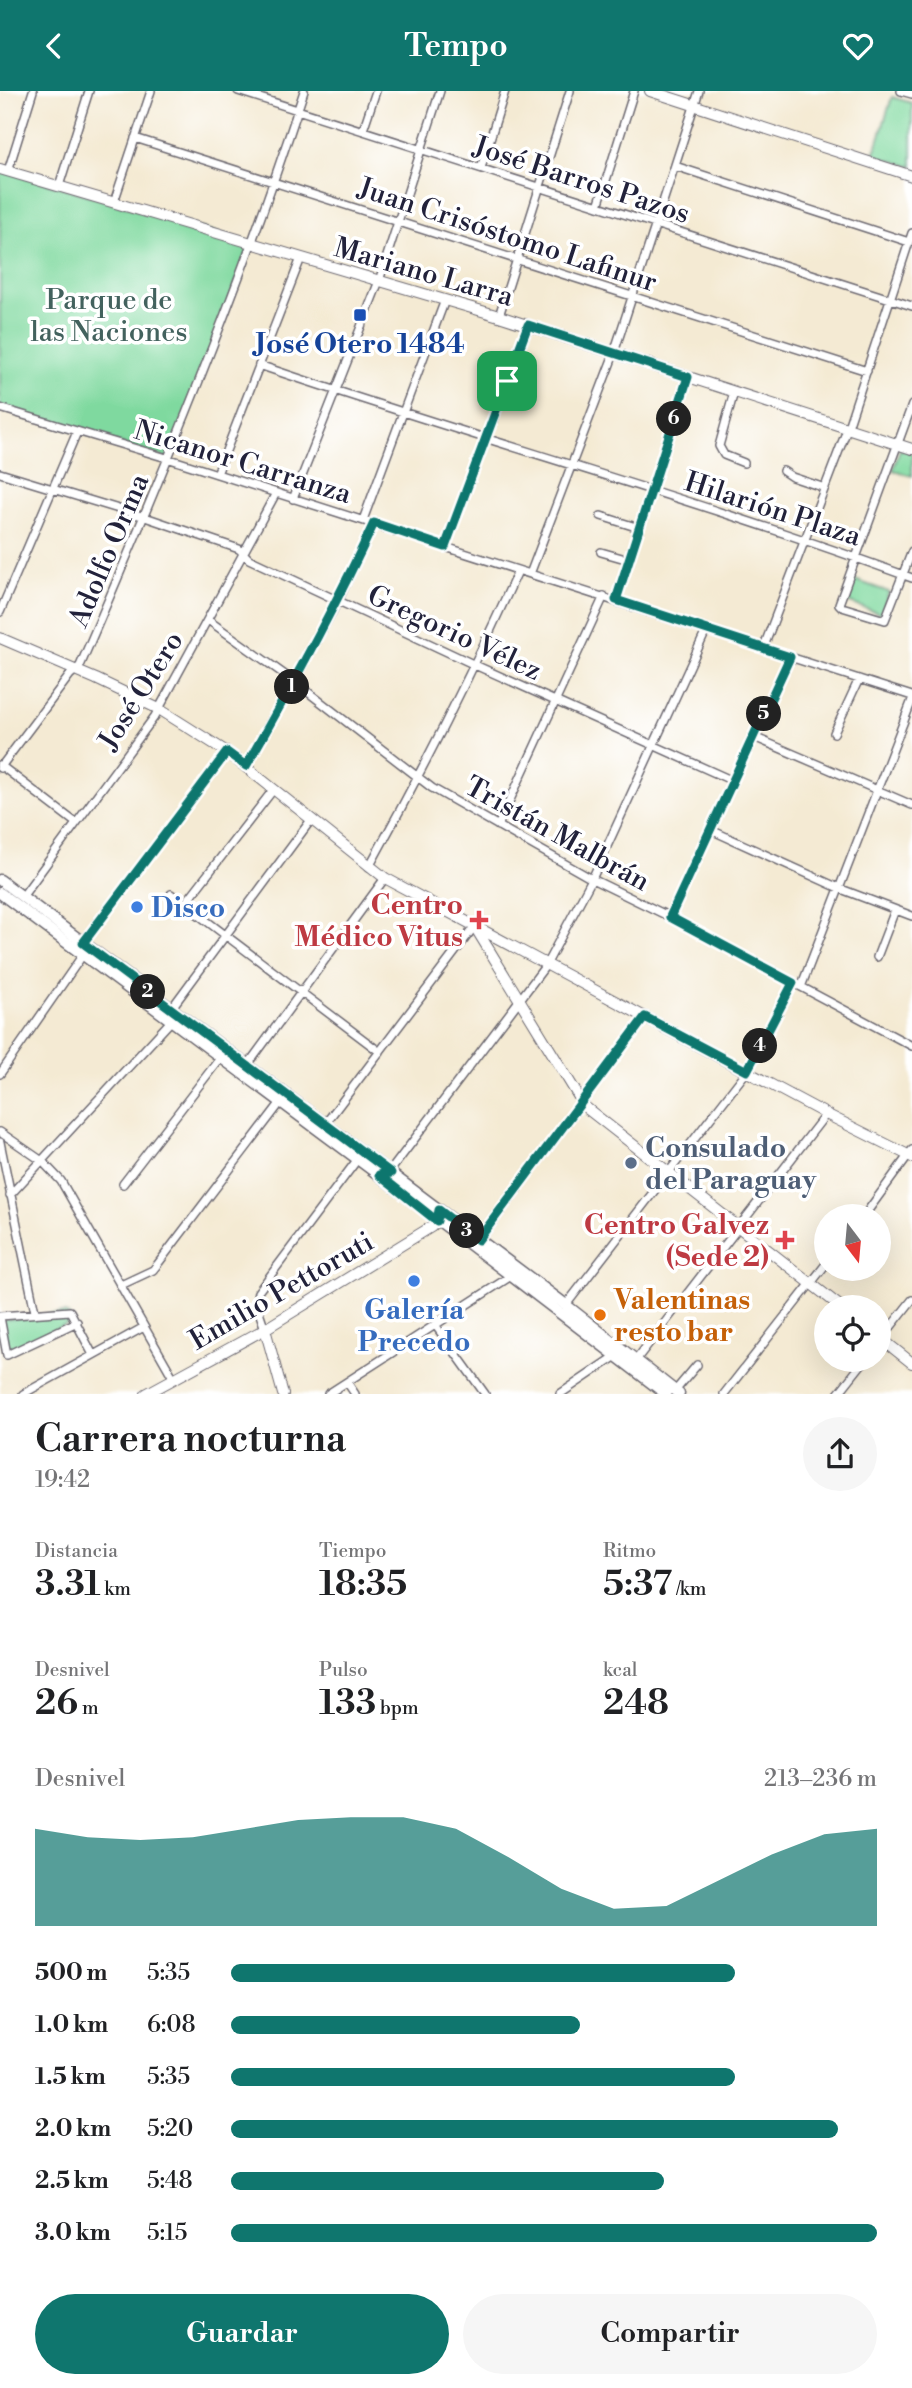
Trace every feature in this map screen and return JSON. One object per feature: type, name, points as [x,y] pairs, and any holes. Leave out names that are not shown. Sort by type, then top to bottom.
[{"type":"main road","points":[[650,91],[912,176]]},
{"type":"main road","name":"Mariano Larra","points":[[4,170],[499,316],[912,449]]},
{"type":"main road","points":[[0,638],[159,709],[246,766],[385,878],[827,1114],[911,1154]]},
{"type":"main road","points":[[0,880],[80,950],[170,1021],[358,1160],[478,1240],[566,1305],[673,1393]]},
{"type":"main road","points":[[0,893],[80,950],[171,1009],[391,1173],[511,1276],[626,1356],[673,1393]]},
{"type":"main road","points":[[474,927],[582,1103],[826,1295]]},
{"type":"main road","name":"Emilio Pettoruti","points":[[146,1394],[163,1390],[174,1379],[265,1329],[431,1227],[438,1215]]},
{"type":"main road","points":[[265,1329],[283,1394]]},
{"type":"main road","points":[[891,1347],[912,1363]]},
{"type":"street","points":[[4,170],[33,91]]},
{"type":"street","points":[[59,186],[89,91]]},
{"type":"street","points":[[114,202],[150,91]]},
{"type":"street","name":"José Barros Pazos","points":[[238,91],[912,306]]},
{"type":"street","name":"Adolfo Orma","points":[[1,766],[80,666],[170,459],[251,243],[304,91]]},
{"type":"street","points":[[363,130],[376,91]]},
{"type":"street","points":[[293,499],[379,281],[440,91]]},
{"type":"street","points":[[481,168],[505,91]]},
{"type":"street","points":[[499,316],[570,91]]},
{"type":"street","points":[[597,206],[634,91]]},
{"type":"street","points":[[530,574],[614,352],[699,91]]},
{"type":"street","points":[[901,91],[912,94]]},
{"type":"street","name":"Juan Crisóstomo Lafinur","points":[[135,138],[867,371]]},
{"type":"street","points":[[675,166],[911,237],[848,428],[763,649]]},
{"type":"street","points":[[216,474],[301,258]]},
{"type":"street","points":[[363,520],[445,300]]},
{"type":"street","points":[[445,547],[528,325]]},
{"type":"street","name":"Hilarión Plaza","points":[[259,365],[652,489],[912,578]]},
{"type":"street","points":[[616,600],[688,377]]},
{"type":"street","points":[[734,392],[719,446],[724,455],[744,463]]},
{"type":"street","points":[[912,405],[839,604],[885,620],[912,551]]},
{"type":"street","name":"Nicanor Carranza","points":[[0,408],[604,596],[912,698]]},
{"type":"street","points":[[0,613],[77,432]]},
{"type":"street","points":[[783,471],[792,477],[825,488]]},
{"type":"street","name":"Gregorio Vélez","points":[[0,473],[239,549],[249,559],[338,601],[733,781]]},
{"type":"street","name":"José Otero","points":[[22,897],[159,709],[276,493]]},
{"type":"street","points":[[601,516],[639,528]]},
{"type":"street","points":[[246,766],[338,601],[374,523]]},
{"type":"street","points":[[601,552],[629,560]]},
{"type":"street","points":[[369,867],[418,779],[518,571]]},
{"type":"street","points":[[498,826],[604,596]]},
{"type":"street","name":"Tristán Malbrán","points":[[208,621],[295,682],[418,779],[592,879],[670,917],[912,1046]]},
{"type":"street","points":[[379,1175],[391,1173],[546,965],[592,879],[706,631]]},
{"type":"street","points":[[670,917],[790,657]]},
{"type":"street","points":[[834,733],[859,679]]},
{"type":"street","points":[[566,1305],[747,1071],[797,985],[841,889],[912,698]]},
{"type":"street","points":[[754,737],[912,805]]},
{"type":"street","points":[[0,1074],[80,950],[227,752]]},
{"type":"street","points":[[1,766],[76,823]]},
{"type":"street","points":[[184,905],[273,790]]},
{"type":"street","points":[[171,1009],[311,820]]},
{"type":"street","points":[[711,830],[841,889],[912,916]]},
{"type":"street","points":[[247,1066],[385,878]]},
{"type":"street","points":[[171,894],[380,1052]]},
{"type":"street","points":[[877,957],[895,910]]},
{"type":"street","points":[[325,1124],[474,927]]},
{"type":"street","points":[[478,1240],[645,1017]]},
{"type":"street","points":[[10,1193],[170,1021]]},
{"type":"street","points":[[123,1184],[221,1057]]},
{"type":"street","points":[[121,1285],[157,1265],[281,1102]]},
{"type":"street","points":[[559,1394],[626,1356],[739,1228],[827,1114]]},
{"type":"street","points":[[0,1132],[41,1161],[68,1191],[174,1379]]},
{"type":"street","points":[[0,1142],[35,1313]]},
{"type":"street","points":[[873,1204],[911,1154]]},
{"type":"street","points":[[265,1329],[256,1303],[258,1292],[358,1160]]},
{"type":"street","points":[[0,1192],[10,1193]]},
{"type":"street","points":[[328,1394],[511,1276]]},
{"type":"street","points":[[724,1394],[814,1279]]},
{"type":"street","points":[[891,1326],[912,1300]]},
{"type":"street","points":[[77,1322],[7,1355],[0,1316],[65,1310],[73,1313],[93,1355]]},
{"type":"street","points":[[436,1326],[485,1394]]},
{"type":"street","points":[[23,1394],[145,1327]]},
{"type":"street","points":[[673,1393],[696,1365]]},
{"type":"street","points":[[838,1394],[855,1372]]},
{"type":"street","points":[[347,1382],[355,1394]]},
{"type":"green space","points":[[892,97],[912,103],[912,167],[874,155]]},
{"type":"green space","name":"Parque de las Naciones","points":[[0,169],[251,243],[170,459],[0,408]]},
{"type":"green space","points":[[900,449],[912,453],[912,476],[893,470]]},
{"type":"green space","points":[[852,579],[889,592],[881,614],[844,601]]},
{"type":"green space","points":[[65,1313],[75,1321],[8,1351],[2,1320]]},
{"type":"place","name":"José Otero 1484","points":[[360,315]]},
{"type":"place","name":"Disco","points":[[137,907]]},
{"type":"place","name":"Centro Médico Vitus","points":[[479,920]]},
{"type":"place","name":"Consulado del Paraguay","points":[[631,1163]]},
{"type":"place","name":"Centro Galvez (Sede 2)","points":[[785,1240]]},
{"type":"place","name":"Galería Precedo","points":[[414,1281]]},
{"type":"place","name":"Valentinas resto bar","points":[[600,1315]]},
{"type":"route","points":[[528,325],[688,377],[616,600],[790,657],[670,917],[793,983],[747,1071],[645,1017],[478,1240],[439,1210],[437,1221],[379,1175],[391,1173],[83,943],[227,752],[246,766],[338,601],[374,523],[445,547],[507,381],[528,325]]}]
